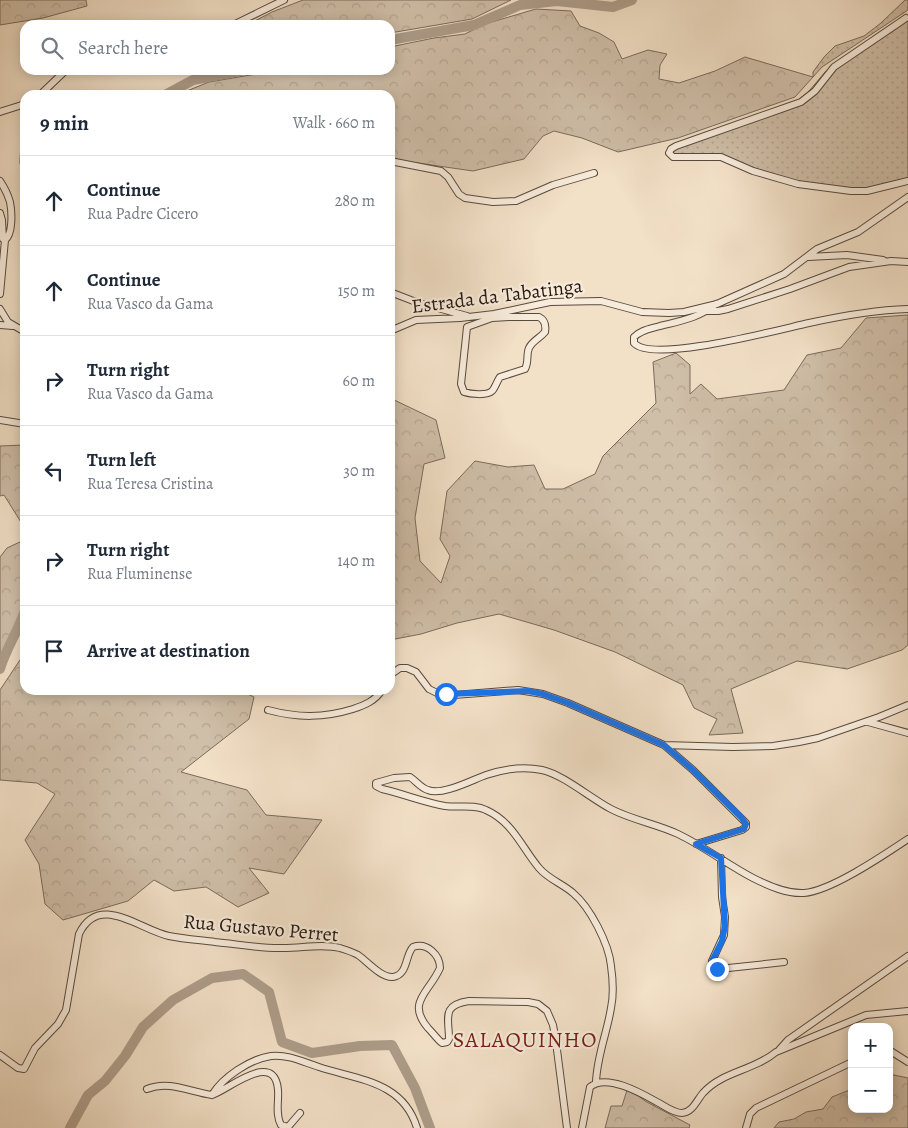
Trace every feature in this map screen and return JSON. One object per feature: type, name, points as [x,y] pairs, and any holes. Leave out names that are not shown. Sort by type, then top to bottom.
[{"type":"street","points":[[243,20],[284,0]]},
{"type":"street","points":[[906,18],[840,62],[826,75],[815,91],[801,102],[676,146],[671,149],[670,153],[673,157],[721,157],[760,173],[798,184],[834,189],[862,191],[908,180]]},
{"type":"street","points":[[45,90],[61,75]]},
{"type":"street","points":[[0,112],[20,106]]},
{"type":"street","points":[[395,162],[441,171],[448,177],[458,194],[465,198],[493,202],[516,201],[553,185],[594,174]]},
{"type":"street","points":[[0,180],[10,202],[9,236],[5,240]]},
{"type":"street","name":"Estrada da Tabatinga","points":[[395,329],[416,320],[491,316],[550,302],[601,301],[642,312],[669,313],[716,304],[784,274],[817,249],[866,227],[908,197]]},
{"type":"street","points":[[0,213],[3,239],[5,240],[0,294]]},
{"type":"street","points":[[806,257],[847,256],[908,262]]},
{"type":"street","points":[[708,311],[728,309],[849,267],[891,261]]},
{"type":"street","points":[[395,294],[416,302],[470,317]]},
{"type":"street","points":[[716,304],[708,311],[693,318],[642,331],[634,337],[634,343],[637,346],[662,349],[697,346],[744,338],[810,322],[908,309]]},
{"type":"street","points":[[0,309],[8,322],[20,329]]},
{"type":"street","points":[[491,316],[540,317],[543,320],[545,329],[543,335],[530,346],[525,369],[500,377],[490,393],[466,393],[461,387],[466,328],[491,316]]},
{"type":"street","points":[[0,325],[14,326]]},
{"type":"street","points":[[0,420],[20,423]]},
{"type":"street","points":[[395,672],[400,668],[408,668],[416,672],[429,689],[437,693],[454,694],[518,690],[543,694],[664,745],[693,770],[746,824],[746,827],[742,830],[696,844]]},
{"type":"street","points":[[268,710],[303,716],[339,714],[367,704],[378,695]]},
{"type":"street","points":[[664,745],[773,746],[807,741],[908,705]]},
{"type":"street","points":[[867,721],[908,733]]},
{"type":"street","points":[[596,1082],[597,1065],[612,1005],[613,990],[611,964],[605,942],[583,904],[575,894],[540,869],[510,827],[493,813],[478,807],[427,803],[382,789],[376,786],[376,783],[394,778],[410,777],[426,790],[433,791],[447,789],[503,770],[523,768],[553,773],[616,812],[678,834],[753,878],[791,892],[811,892],[846,877],[908,839]]},
{"type":"street","points":[[721,858],[725,926],[724,935],[712,964],[715,968],[719,969],[784,962]]},
{"type":"street","name":"Rua Gustavo Perret","points":[[0,1055],[20,1069],[25,1068],[42,1040],[58,1024],[66,1010],[79,934],[84,924],[96,916],[112,914],[152,932],[180,938],[278,948],[321,946],[340,948],[356,954],[381,972],[394,977],[406,965],[409,951],[413,947],[424,946],[439,959],[440,968],[422,997],[418,1010],[422,1020],[442,1043],[447,1042],[449,1039],[448,1012],[454,1004],[460,1002],[528,1002],[538,1004],[546,1011],[556,1042],[567,1128]]},
{"type":"street","points":[[582,1128],[590,1087],[596,1082],[613,1082],[648,1096],[674,1111],[683,1113],[690,1110],[706,1091],[722,1078],[766,1060],[788,1040],[908,956]]},
{"type":"street","points":[[776,1052],[866,1015],[908,1011]]},
{"type":"street","points":[[893,1053],[908,1062]]},
{"type":"street","points":[[212,1095],[222,1083],[245,1064],[271,1056],[288,1057],[319,1068],[356,1077],[390,1091],[402,1100],[414,1117],[417,1128]]},
{"type":"street","points":[[746,1128],[750,1114],[756,1108],[848,1064]]},
{"type":"street","points":[[147,1089],[154,1086],[165,1086],[212,1095],[248,1076],[270,1074],[275,1077],[278,1085],[278,1114],[281,1125],[288,1127],[300,1113]]},
{"type":"green space","points":[[0,0],[86,0],[87,6],[43,18],[20,20],[20,22],[0,25]]},
{"type":"green space","points":[[303,0],[511,0],[472,19],[395,32],[395,20],[257,20]]},
{"type":"green space","points":[[905,0],[908,0],[908,10],[822,67],[813,77],[813,72],[835,46],[864,36]]},
{"type":"green space","points":[[536,9],[571,11],[580,26],[599,33],[614,42],[622,59],[648,50],[667,54],[660,65],[659,79],[679,83],[715,71],[745,57],[813,77],[795,97],[678,138],[618,152],[582,138],[554,131],[543,136],[524,159],[473,171],[395,160],[395,90],[189,90],[209,82],[250,75],[395,75],[395,46],[465,34],[485,24]]},
{"type":"green space","points":[[904,19],[906,22],[908,21],[908,178],[858,190],[801,183],[718,156],[669,156],[670,149],[797,105],[826,71]]},
{"type":"green space","points":[[908,315],[908,645],[902,650],[847,669],[797,661],[731,689],[743,733],[709,735],[717,719],[694,708],[683,685],[615,652],[554,630],[499,614],[395,639],[395,400],[436,420],[445,458],[424,464],[415,518],[420,561],[441,583],[450,556],[440,539],[447,491],[475,461],[508,467],[534,465],[545,489],[563,489],[595,474],[603,456],[656,403],[653,362],[676,353],[690,365],[690,394],[701,384],[717,399],[784,390],[807,355],[841,348],[866,318]]},
{"type":"green space","points":[[20,445],[20,521],[4,495],[0,496],[0,446]]},
{"type":"green space","points":[[20,542],[20,615],[0,657],[0,557],[7,548]]},
{"type":"green space","points":[[20,660],[20,695],[250,695],[254,697],[249,719],[181,772],[247,790],[266,815],[322,820],[284,874],[249,868],[269,893],[238,907],[206,887],[174,891],[154,880],[128,901],[63,920],[45,904],[39,864],[25,840],[55,794],[37,783],[0,780],[0,690]]},
{"type":"green space","points":[[893,1075],[908,1078],[908,1128],[774,1128],[779,1122],[794,1119],[806,1112],[823,1109],[832,1097],[848,1091],[848,1113],[893,1113]]},
{"type":"green space","points":[[628,1087],[645,1101],[690,1125],[689,1128],[605,1128],[611,1106],[622,1106]]},
{"type":"waterway","points":[[395,39],[474,25],[520,5],[557,1],[613,7],[632,0]]},
{"type":"waterway","points":[[174,90],[193,80],[219,75]]},
{"type":"waterway","points":[[0,669],[20,622]]},
{"type":"waterway","points":[[70,1128],[88,1095],[105,1081],[125,1056],[143,1027],[173,1000],[212,978],[243,974],[269,992],[282,1042],[312,1053],[360,1046],[392,1045],[415,1088],[430,1128]]},
{"type":"district","name":"SALAQUINHO","points":[[525,1040]]},
{"type":"route","points":[[446,694],[518,690],[543,694],[568,703],[664,745],[693,770],[741,817],[746,824],[744,829],[696,844],[721,858],[725,926],[722,941],[712,961],[713,966],[717,969]]}]
